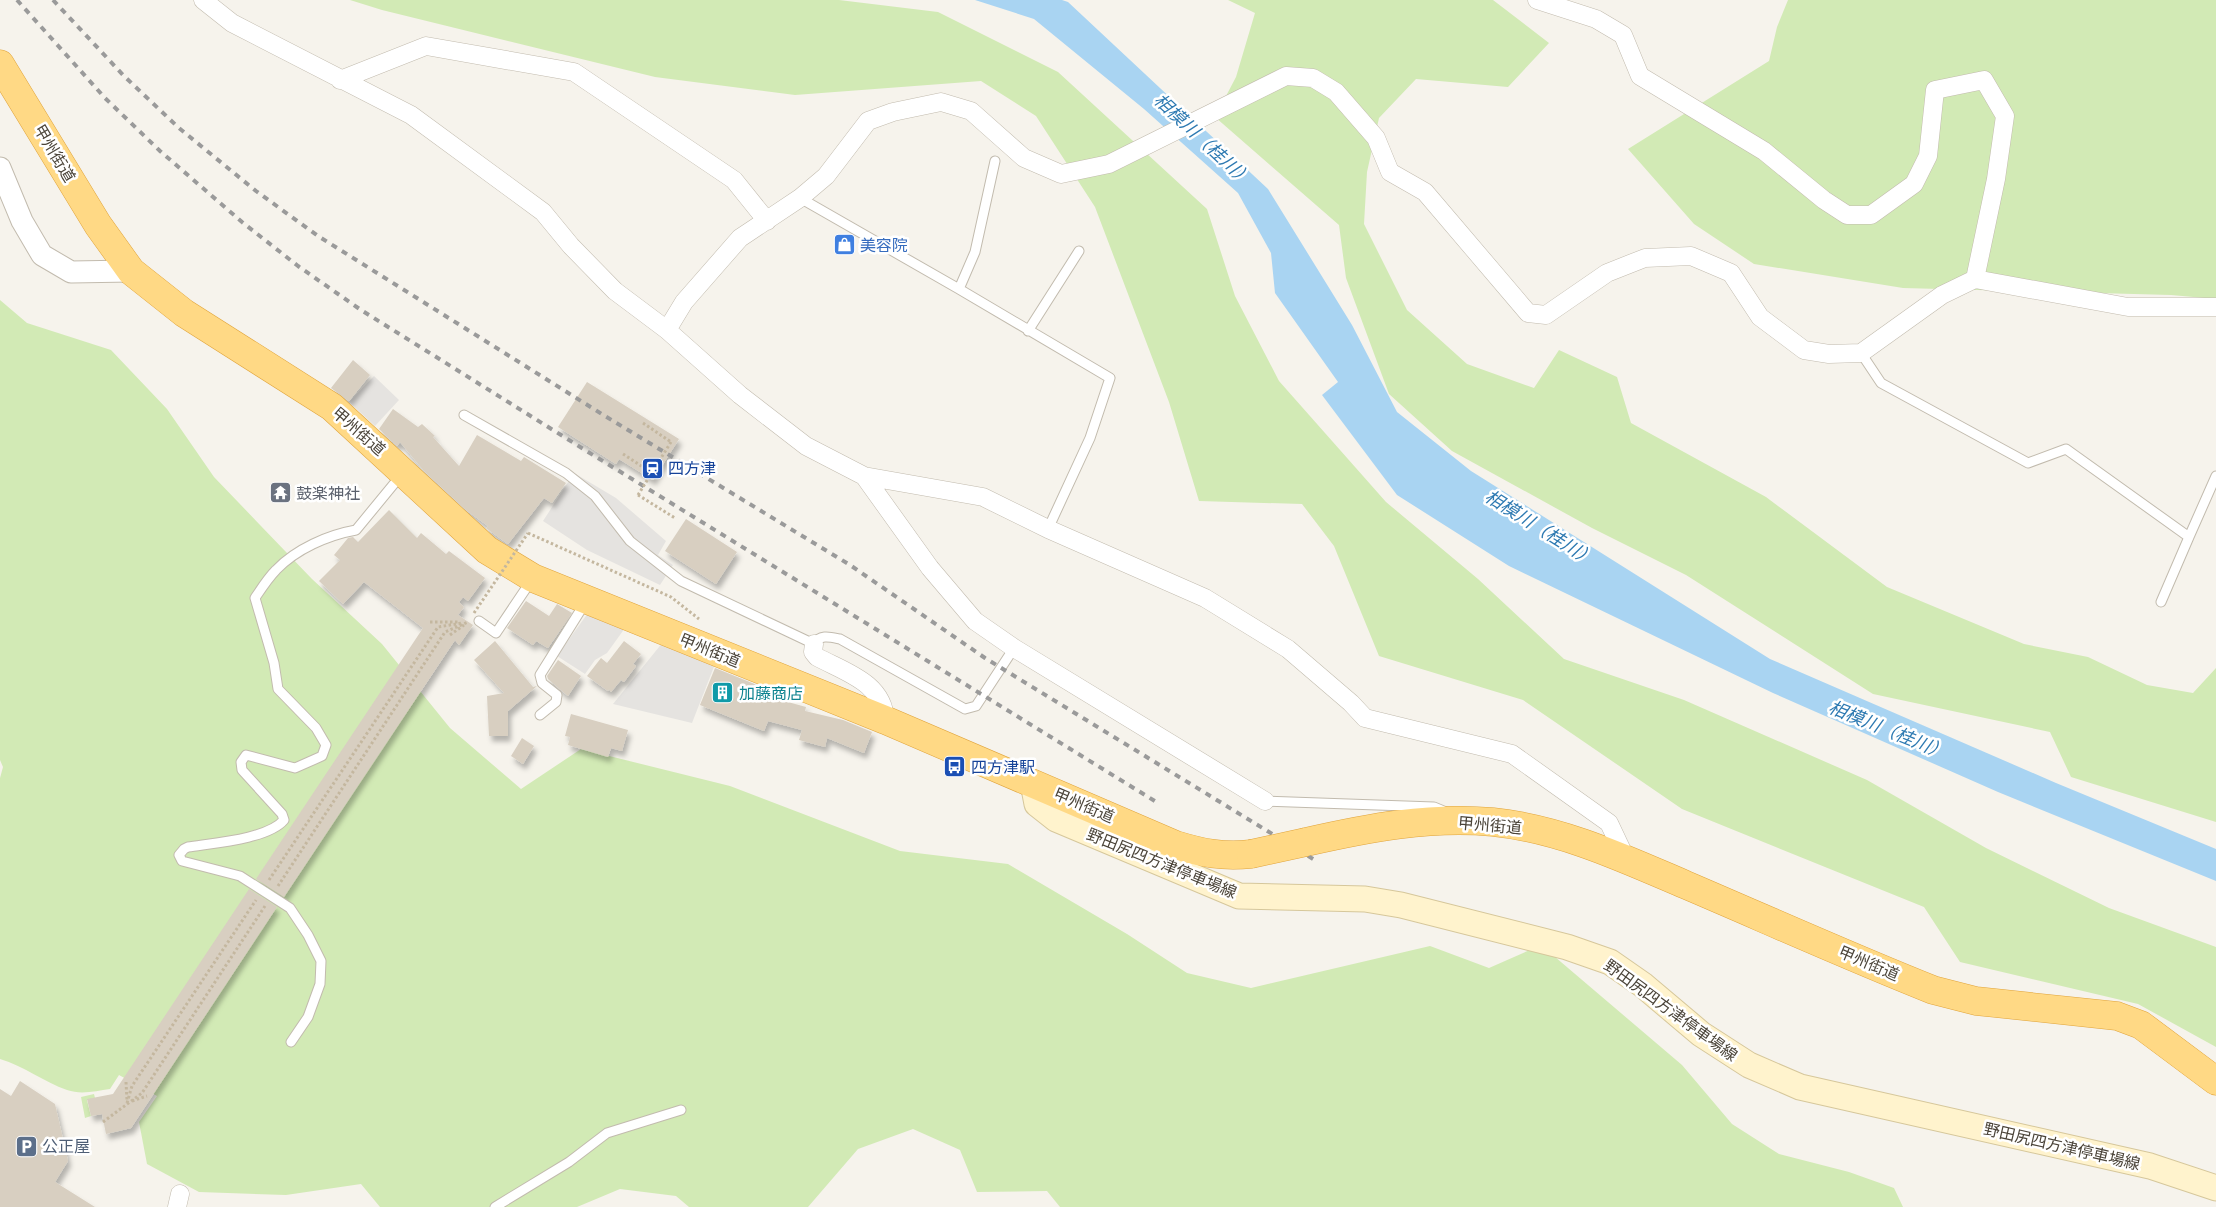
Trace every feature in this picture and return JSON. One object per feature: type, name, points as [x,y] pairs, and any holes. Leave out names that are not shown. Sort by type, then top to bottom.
[{"type":"highway","name":"甲州街道","points":[[0,64],[98,225],[131,271],[184,313],[332,407],[404,472],[445,514],[487,550],[533,578],[586,601],[885,720],[1194,851],[1228,857],[1250,854],[1406,822],[1468,821],[1523,827],[1568,837],[1626,859],[1933,990],[1976,1001],[2117,1016],[2141,1025],[2216,1081]]},
{"type":"main road","name":"野田尻四方津停車場線","points":[[1033,783],[1037,804],[1056,819],[1238,896],[1366,899],[1401,905],[1567,947],[1610,962],[1642,985],[1701,1034],[1749,1065],[1800,1087],[2150,1166],[2216,1188]]},
{"type":"street","points":[[203,0],[232,23],[411,115],[543,212],[571,246],[615,291],[667,330],[740,395],[806,446],[864,476],[984,497],[1048,529],[1205,598],[1288,649],[1351,703],[1365,718],[1512,754],[1609,824],[1626,859]]},
{"type":"street","points":[[1537,0],[1596,19],[1623,35],[1640,76],[1764,151],[1824,200],[1846,215],[1871,215],[1914,184],[1928,156],[1935,90],[1984,80],[2005,116],[1994,189],[1975,279]]},
{"type":"street","points":[[340,80],[426,46],[574,72],[734,180],[767,221]]},
{"type":"street","points":[[667,330],[684,302],[740,238],[800,198],[826,176],[868,122],[893,112],[941,102],[970,110],[1024,158],[1061,174],[1109,164],[1286,76],[1313,78],[1336,92],[1376,138],[1390,172],[1425,192],[1528,313],[1546,315],[1607,273],[1645,258],[1691,256],[1731,273],[1760,317],[1804,350],[1829,354],[1861,353],[1942,296],[1975,279],[2128,307],[2216,307]]},
{"type":"street","points":[[0,168],[22,221],[42,255],[71,272],[131,271]]},
{"type":"street","points":[[864,476],[930,568],[975,621],[1014,648],[1265,800]]},
{"type":"street","points":[[814,644],[816,657],[867,683],[881,698],[885,709],[885,720]]},
{"type":"lane","points":[[959,289],[975,252],[994,161]]},
{"type":"lane","points":[[800,198],[1110,378],[1090,438],[1048,529]]},
{"type":"lane","points":[[1028,331],[1079,251]]},
{"type":"lane","points":[[1861,353],[1881,383],[2028,463],[2066,449],[2189,537]]},
{"type":"lane","points":[[464,416],[566,473],[595,496],[630,541],[681,581],[814,644],[817,640],[827,636],[840,639],[964,709],[976,706],[1014,648]]},
{"type":"lane","points":[[291,1042],[308,1017],[320,984],[321,962],[308,935],[290,908],[240,876],[182,861],[180,855],[188,847],[239,839],[279,826],[284,820],[282,814],[242,770],[241,762],[246,755],[295,768],[322,756],[326,745],[316,728],[278,690],[274,663],[255,598],[276,569],[306,549],[336,533],[356,530],[404,472]]},
{"type":"lane","points":[[2161,602],[2216,476]]},
{"type":"lane","points":[[477,617],[496,633],[533,578]]},
{"type":"lane","points":[[540,715],[556,702],[557,696],[542,683],[540,675],[586,601]]},
{"type":"lane","points":[[1265,800],[1434,807],[1468,821]]},
{"type":"lane","points":[[495,1207],[568,1162],[607,1133],[681,1110]]},
{"type":"path","points":[[644,423],[671,442],[638,495],[676,518]]},
{"type":"path","points":[[623,454],[652,473]]},
{"type":"path","points":[[477,617],[528,533],[671,597],[699,619],[708,622]]},
{"type":"path","points":[[430,622],[469,622]]},
{"type":"path","points":[[269,881],[438,627],[469,622]]},
{"type":"path","points":[[450,636],[469,622]]},
{"type":"path","points":[[278,887],[445,632],[469,622]]},
{"type":"path","points":[[127,1103],[132,1086],[258,898]]},
{"type":"path","points":[[103,1122],[142,1093],[267,904]]},
{"type":"path","points":[[126,1082],[127,1103]]},
{"type":"path","points":[[127,1103],[147,1096]]},
{"type":"green space","points":[[350,0],[839,0],[938,12],[1058,72],[1207,209],[1235,296],[1279,381],[1386,502],[1478,579],[1564,659],[1684,700],[1867,780],[1986,848],[2109,908],[2216,947],[2216,1047],[2138,1004],[1960,962],[1924,907],[1682,809],[1523,700],[1379,656],[1334,546],[1302,504],[1199,501],[1169,402],[1095,207],[1036,116],[981,81],[795,95],[655,77],[382,10]]},
{"type":"green space","points":[[1228,0],[1493,0],[1549,43],[1508,87],[1416,79],[1379,118],[1367,172],[1364,224],[1407,310],[1467,364],[1534,388],[1559,350],[1617,377],[1631,423],[1766,497],[1887,587],[2024,644],[2088,657],[2147,685],[2193,693],[2216,668],[2216,822],[2071,777],[2050,732],[1873,694],[1686,575],[1592,528],[1452,451],[1389,394],[1346,278],[1339,225],[1215,117],[1236,77],[1255,13]]},
{"type":"green space","points":[[1788,0],[2216,0],[2216,299],[2171,295],[1903,288],[1754,264],[1694,224],[1628,149],[1769,61],[1777,27]]},
{"type":"green space","points":[[0,300],[27,323],[111,350],[167,409],[214,477],[312,579],[382,644],[450,728],[521,789],[581,749],[730,786],[900,851],[1008,864],[1127,934],[1187,973],[1251,988],[1430,946],[1489,968],[1541,945],[1682,1065],[1732,1124],[1779,1154],[1849,1172],[1894,1188],[1903,1207],[1060,1207],[1047,1191],[977,1192],[960,1150],[913,1129],[858,1149],[808,1207],[689,1207],[676,1196],[620,1189],[577,1207],[380,1207],[361,1184],[286,1195],[199,1192],[147,1164],[139,1122],[157,1096],[119,1075],[110,1089],[88,1092],[72,1091],[59,1087],[0,1059],[0,778],[3,767],[0,760]]},
{"type":"green space","points":[[94,1094],[95,1098],[87,1100],[91,1116],[85,1118],[81,1097]]},
{"type":"shaded area","points":[[374,376],[399,400],[375,426],[349,402]]},
{"type":"shaded area","points":[[574,473],[616,498],[666,541],[658,555],[673,565],[660,585],[587,550],[543,521]]},
{"type":"shaded area","points":[[588,613],[625,628],[607,653],[595,660],[585,674],[557,656]]},
{"type":"shaded area","points":[[663,642],[715,664],[692,723],[613,704]]},
{"type":"water","name":"相模川（桂川）","points":[[975,0],[1062,0],[1068,2],[1268,189],[1352,325],[1397,412],[1471,471],[1770,659],[2056,783],[2216,849],[2216,881],[1998,792],[1773,693],[1509,566],[1397,495],[1322,395],[1338,382],[1275,293],[1271,253],[1238,193],[1144,109],[1034,19]]},
{"type":"building","points":[[353,360],[370,375],[349,401],[331,388]]},
{"type":"building","points":[[587,382],[679,439],[653,480],[619,459],[616,464],[558,427]]},
{"type":"building","points":[[393,409],[418,427],[422,424],[435,436],[433,437],[459,466],[477,435],[521,461],[524,457],[566,483],[552,503],[544,498],[508,544],[486,528],[488,526],[466,510],[424,471],[400,442],[397,446],[379,429]]},
{"type":"building","points":[[389,510],[417,538],[421,533],[446,554],[449,551],[485,578],[468,601],[463,597],[459,602],[464,607],[458,615],[473,625],[459,645],[455,640],[284,897],[256,879],[423,628],[364,582],[343,604],[319,581],[340,560],[334,555],[348,538],[353,537],[358,542]]},
{"type":"building","points":[[686,519],[737,552],[716,584],[665,551]]},
{"type":"building","points":[[526,601],[549,616],[557,604],[572,613],[548,648],[536,641],[533,645],[507,628]]},
{"type":"building","points":[[495,641],[533,687],[537,686],[508,711],[508,736],[489,736],[487,696],[504,693],[474,660]]},
{"type":"building","points":[[624,641],[641,654],[633,664],[636,666],[624,682],[621,680],[611,692],[587,676],[601,658],[607,663]]},
{"type":"building","points":[[558,660],[581,676],[568,696],[547,676]]},
{"type":"building","points":[[715,668],[779,694],[777,699],[806,707],[805,711],[843,720],[872,732],[864,753],[827,738],[825,747],[799,740],[802,730],[768,721],[764,731],[700,705]]},
{"type":"building","points":[[571,714],[628,730],[622,751],[611,748],[608,757],[568,745],[570,737],[565,736]]},
{"type":"building","points":[[522,738],[534,746],[523,764],[511,756]]},
{"type":"building","points":[[249,889],[277,907],[131,1128],[106,1134],[102,1114],[91,1116],[87,1099],[113,1094]]},
{"type":"building","name":"公正屋","points":[[20,1081],[55,1104],[68,1161],[55,1182],[95,1207],[0,1207],[0,1089],[11,1096]]},
{"type":"railway","points":[[17,0],[105,98],[160,151],[242,222],[298,266],[361,310],[585,450],[1158,803]]},
{"type":"railway","points":[[53,0],[124,76],[179,128],[256,191],[318,236],[605,416],[850,565],[985,658],[1318,862]]},
{"type":"place","name":"美容院","points":[[844,245]]},
{"type":"place","name":"四方津","points":[[652,468]]},
{"type":"place","name":"鼓楽神社","points":[[280,493]]},
{"type":"place","name":"加藤商店","points":[[723,693]]},
{"type":"place","name":"四方津駅","points":[[955,767]]},
{"type":"place","name":"公正屋","points":[[26,1146]]}]
